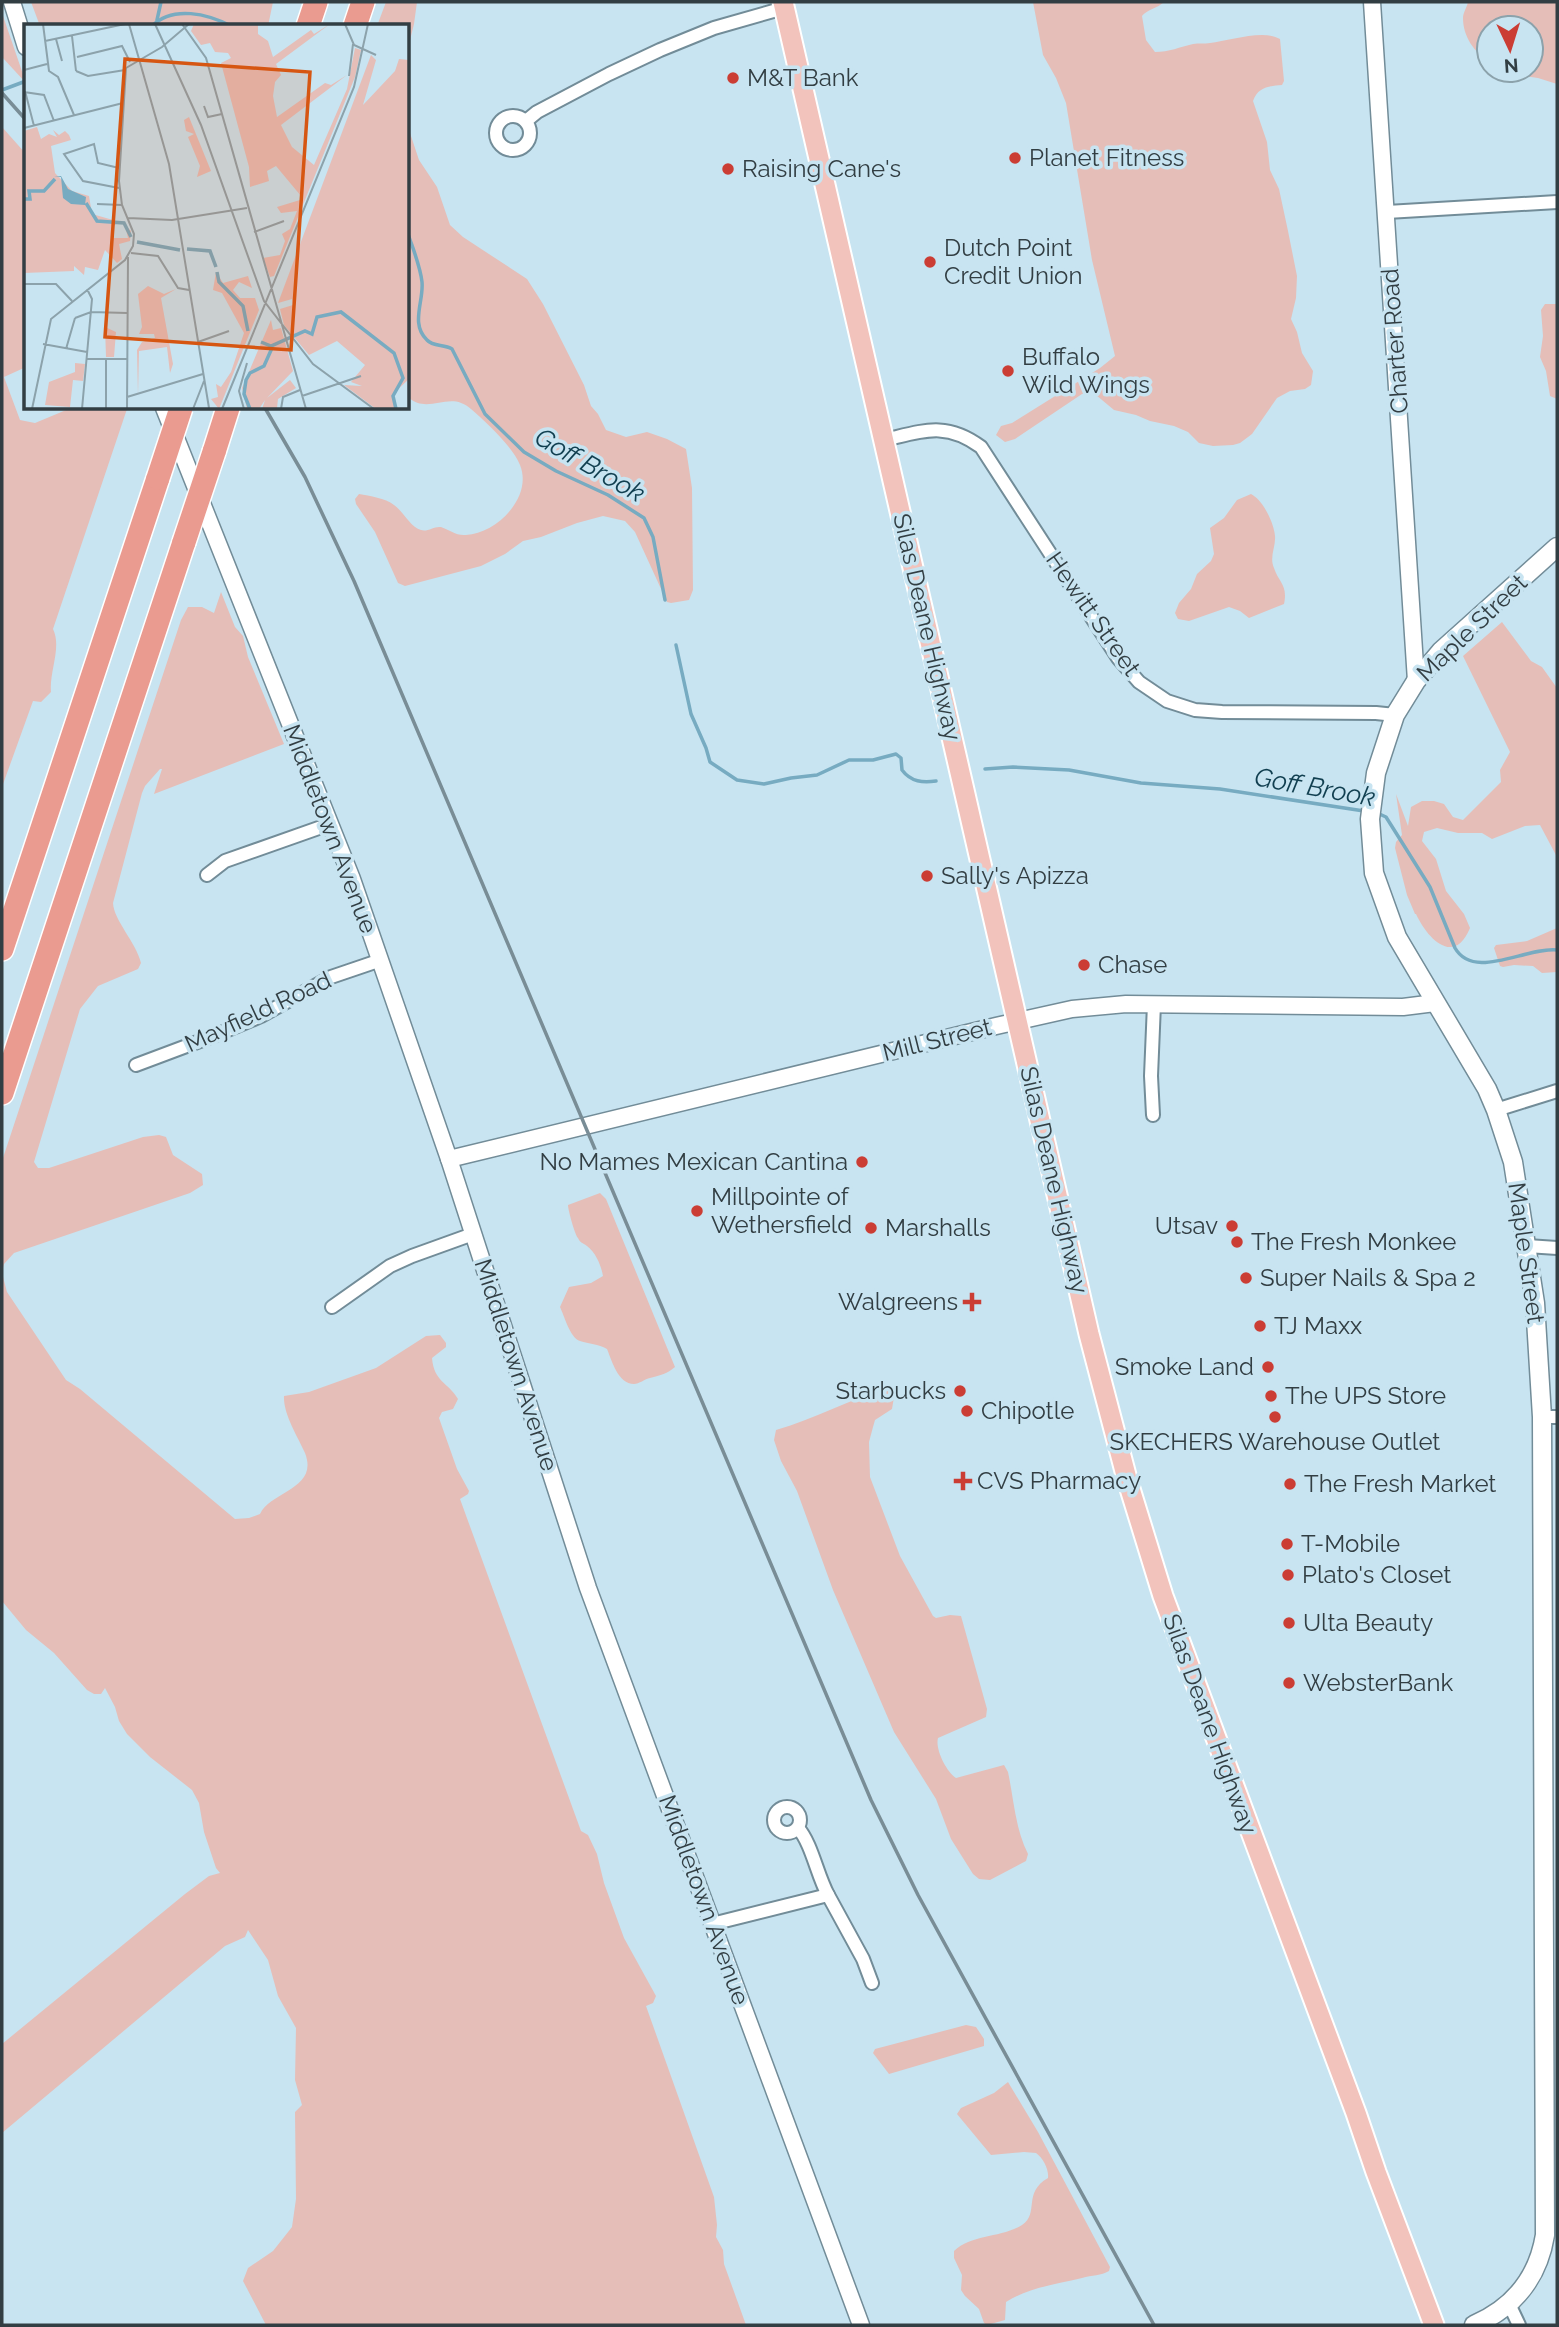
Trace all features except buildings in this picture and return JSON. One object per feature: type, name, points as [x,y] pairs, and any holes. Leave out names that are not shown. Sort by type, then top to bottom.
[{"type":"highway","points":[[309,24],[316,2]]},
{"type":"highway","points":[[356,24],[363,2]]},
{"type":"highway","points":[[2,949],[180,410]]},
{"type":"highway","points":[[2,1093],[227,410]]},
{"type":"main road","name":"Silas Deane Highway","points":[[784,5],[1017,1021],[1126,1479],[1163,1596],[1434,2325]]},
{"type":"main road","name":"Maple Street","points":[[1474,2325],[1492,2317],[1509,2304],[1524,2287],[1551,2234],[1549,1417],[1527,1245],[1513,1162],[1487,1089],[1397,937],[1384,905],[1374,873],[1371,812],[1376,774],[1395,715],[1416,681],[1441,651],[1557,547]]},
{"type":"street","points":[[12,2],[24,41]]},
{"type":"street","name":"Charter Road","points":[[1373,2],[1416,681]]},
{"type":"street","points":[[526,121],[537,112],[601,78],[664,48],[784,5]]},
{"type":"street","points":[[1387,212],[1557,202]]},
{"type":"street","name":"Middletown Avenue","points":[[165,410],[352,879],[449,1159],[588,1588],[861,2325]]},
{"type":"street","name":"Hewitt Street","points":[[884,440],[941,429],[954,432],[981,447],[1118,658],[1139,682],[1167,701],[1195,710],[1222,712],[1376,712],[1395,715]]},
{"type":"street","points":[[207,875],[225,861],[330,824]]},
{"type":"street","name":"Mayfield Road","points":[[136,1065],[261,1016],[331,977],[380,960]]},
{"type":"street","name":"Mill Street","points":[[449,1159],[1017,1021],[1097,1006],[1154,1004],[1403,1007],[1435,1003]]},
{"type":"street","points":[[1153,1115],[1151,1076],[1154,1004]]},
{"type":"street","points":[[1496,1110],[1557,1091]]},
{"type":"street","points":[[332,1307],[390,1266],[473,1234]]},
{"type":"street","points":[[1527,1245],[1557,1248]]},
{"type":"street","points":[[798,1828],[806,1841],[817,1873],[863,1959],[872,1983]]},
{"type":"street","points":[[712,1924],[828,1895]]},
{"type":"street","points":[[1509,2304],[1519,2325]]},
{"type":"shaded area","points":[[31,2],[273,2],[268,24],[39,24]]},
{"type":"shaded area","points":[[386,2],[417,2],[410,40],[410,24],[378,24]]},
{"type":"shaded area","points":[[1033,2],[1164,2],[1142,16],[1146,40],[1155,52],[1255,35],[1280,39],[1284,81],[1282,85],[1261,90],[1253,101],[1267,142],[1270,170],[1279,189],[1297,276],[1291,319],[1302,353],[1313,371],[1311,385],[1277,398],[1252,434],[1240,443],[1213,446],[1199,443],[1188,432],[1174,426],[1114,410],[1089,392],[1015,439],[1005,442],[996,435],[1001,426],[1012,423],[1115,356],[1092,260],[1066,103],[1043,55]]},
{"type":"shaded area","points":[[1468,2],[1557,2],[1557,84],[1545,80],[1545,14],[1475,14],[1475,49],[1467,37],[1463,16]]},
{"type":"shaded area","points":[[2,13],[24,81],[2,57]]},
{"type":"shaded area","points":[[2,127],[24,152],[24,368],[4,377],[20,420],[35,423],[66,410],[127,410],[53,629],[56,652],[51,692],[41,702],[33,701],[2,787]]},
{"type":"shaded area","points":[[410,133],[419,160],[437,187],[450,225],[463,237],[527,279],[543,304],[584,385],[591,406],[606,430],[626,437],[647,432],[686,449],[692,488],[693,590],[689,600],[667,602],[635,532],[625,521],[603,516],[523,541],[481,566],[405,586],[398,583],[375,532],[356,504],[355,499],[359,494],[390,503],[417,529],[441,527],[466,535],[489,528],[510,511],[517,501],[523,477],[512,450],[471,409],[455,401],[431,404],[410,398]]},
{"type":"shaded area","points":[[1545,304],[1557,304],[1557,399],[1550,396],[1546,371],[1540,357],[1543,336],[1541,310]]},
{"type":"shaded area","points":[[1251,494],[1264,506],[1273,525],[1273,564],[1284,588],[1284,604],[1249,618],[1229,607],[1189,621],[1178,619],[1175,613],[1179,603],[1191,589],[1197,574],[1211,561],[1214,554],[1210,528],[1224,518],[1237,500]]},
{"type":"shaded area","points":[[221,592],[235,627],[243,636],[248,657],[284,744],[154,794],[160,769],[145,786],[113,903],[117,917],[141,963],[138,969],[98,986],[80,1009],[34,1162],[38,1168],[49,1168],[143,1137],[159,1135],[166,1137],[173,1155],[202,1174],[203,1185],[190,1193],[14,1253],[4,1264],[2,1271],[2,1161],[181,620],[188,607],[202,607],[214,613]]},
{"type":"shaded area","points":[[1502,622],[1531,661],[1542,667],[1557,688],[1557,857],[1540,825],[1525,826],[1492,839],[1482,833],[1458,833],[1437,828],[1424,832],[1422,841],[1436,859],[1446,891],[1464,914],[1470,928],[1464,940],[1449,947],[1441,945],[1427,932],[1407,895],[1395,848],[1402,835],[1396,794],[1408,826],[1411,807],[1422,801],[1444,804],[1453,817],[1463,820],[1501,782],[1500,770],[1510,752],[1463,656]]},
{"type":"shaded area","points":[[1557,928],[1557,972],[1542,973],[1533,966],[1500,966],[1494,948],[1496,945],[1527,941]]},
{"type":"shaded area","points":[[600,1193],[606,1199],[675,1367],[636,1384],[628,1383],[620,1376],[607,1349],[576,1339],[560,1307],[569,1287],[591,1283],[603,1276],[595,1256],[577,1236],[568,1205]]},
{"type":"shaded area","points":[[2,1273],[7,1292],[66,1380],[235,1519],[260,1514],[266,1506],[300,1482],[305,1474],[308,1465],[305,1453],[288,1418],[284,1396],[309,1392],[376,1368],[426,1336],[440,1335],[446,1343],[446,1347],[432,1358],[438,1377],[458,1399],[453,1409],[442,1412],[439,1418],[457,1469],[469,1491],[460,1499],[581,1831],[588,1835],[597,1854],[604,1883],[624,1938],[656,1996],[653,2003],[646,2006],[714,2197],[716,2237],[723,2250],[724,2264],[746,2325],[266,2325],[243,2281],[248,2268],[273,2251],[292,2227],[296,2199],[295,2112],[302,2105],[295,2080],[296,2028],[278,1996],[268,1960],[248,1930],[245,1937],[225,1946],[2,2133],[2,2044],[185,1894],[209,1876],[220,1873],[204,1832],[199,1803],[192,1790],[150,1757],[127,1734],[105,1688],[101,1694],[87,1690],[54,1653],[26,1630],[2,1601]]},
{"type":"shaded area","points":[[888,1388],[895,1391],[892,1409],[875,1420],[869,1442],[870,1477],[900,1556],[933,1616],[961,1616],[987,1709],[986,1717],[938,1738],[940,1754],[956,1778],[1004,1765],[1008,1772],[1020,1834],[1028,1854],[1026,1861],[990,1880],[979,1879],[973,1874],[951,1839],[936,1799],[894,1732],[833,1590],[797,1491],[781,1461],[774,1440],[776,1430]]},
{"type":"shaded area","points":[[966,2025],[976,2027],[984,2039],[984,2046],[889,2074],[873,2053],[875,2049]]},
{"type":"shaded area","points":[[1008,2082],[1038,2132],[1110,2267],[1109,2271],[1103,2274],[1042,2287],[1015,2297],[1006,2302],[1005,2320],[987,2325],[979,2309],[961,2290],[962,2275],[954,2258],[954,2251],[969,2242],[1022,2225],[1030,2215],[1036,2190],[1048,2178],[1045,2164],[1036,2153],[991,2155],[957,2114],[961,2108],[994,2093]]},
{"type":"waterway","points":[[157,20],[161,2]]},
{"type":"waterway","name":"Goff Brook","points":[[154,24],[170,15],[180,14],[201,15],[226,24]]},
{"type":"waterway","name":"Goff Brook","points":[[2,90],[24,82]]},
{"type":"waterway","name":"Goff Brook","points":[[410,240],[422,282],[418,320],[422,334],[432,344],[452,349],[485,414],[524,452],[556,471],[608,495],[644,518],[653,537],[665,600]]},
{"type":"waterway","name":"Goff Brook","points":[[676,645],[691,714],[710,762],[737,780],[764,784],[817,775],[849,760],[873,760],[896,754],[901,758],[902,770],[909,777],[922,782],[936,781]]},
{"type":"waterway","name":"Goff Brook","points":[[985,769],[1013,767],[1069,770],[1141,783],[1220,789],[1364,811]]},
{"type":"waterway","name":"Goff Brook","points":[[1375,812],[1386,817],[1430,887],[1455,948],[1464,957],[1474,962],[1487,962],[1544,950],[1557,950]]},
{"type":"railway","points":[[2,93],[24,118]]},
{"type":"railway","points":[[266,410],[305,477],[354,581],[871,1800],[918,1895],[1154,2325]]},
{"type":"place","name":"M&T Bank","points":[[733,78]]},
{"type":"place","name":"Planet Fitness","points":[[1015,158]]},
{"type":"place","name":"Raising Cane's","points":[[728,169]]},
{"type":"place","name":"Dutch Point Credit Union","points":[[930,262]]},
{"type":"place","name":"Buffalo Wild Wings","points":[[1008,371]]},
{"type":"place","name":"Sally's Apizza","points":[[927,876]]},
{"type":"place","name":"Chase","points":[[1084,965]]},
{"type":"place","name":"No Mames Mexican Cantina","points":[[862,1162]]},
{"type":"place","name":"Millpointe of Wethersfield","points":[[697,1211]]},
{"type":"place","name":"Utsav","points":[[1232,1226]]},
{"type":"place","name":"Marshalls","points":[[871,1228]]},
{"type":"place","name":"The Fresh Monkee","points":[[1237,1242]]},
{"type":"place","name":"Super Nails & Spa 2","points":[[1246,1278]]},
{"type":"place","name":"Walgreens","points":[[972,1302]]},
{"type":"place","name":"TJ Maxx","points":[[1260,1326]]},
{"type":"place","name":"Smoke Land","points":[[1268,1367]]},
{"type":"place","name":"Starbucks","points":[[960,1391]]},
{"type":"place","name":"The UPS Store","points":[[1271,1396]]},
{"type":"place","name":"Chipotle","points":[[967,1411]]},
{"type":"place","name":"SKECHERS Warehouse Outlet","points":[[1275,1417]]},
{"type":"place","name":"CVS Pharmacy","points":[[963,1481]]},
{"type":"place","name":"The Fresh Market","points":[[1290,1484]]},
{"type":"place","name":"T-Mobile","points":[[1287,1544]]},
{"type":"place","name":"Plato's Closet","points":[[1288,1575]]},
{"type":"place","name":"Ulta Beauty","points":[[1289,1623]]},
{"type":"place","name":"WebsterBank","points":[[1289,1683]]}]
